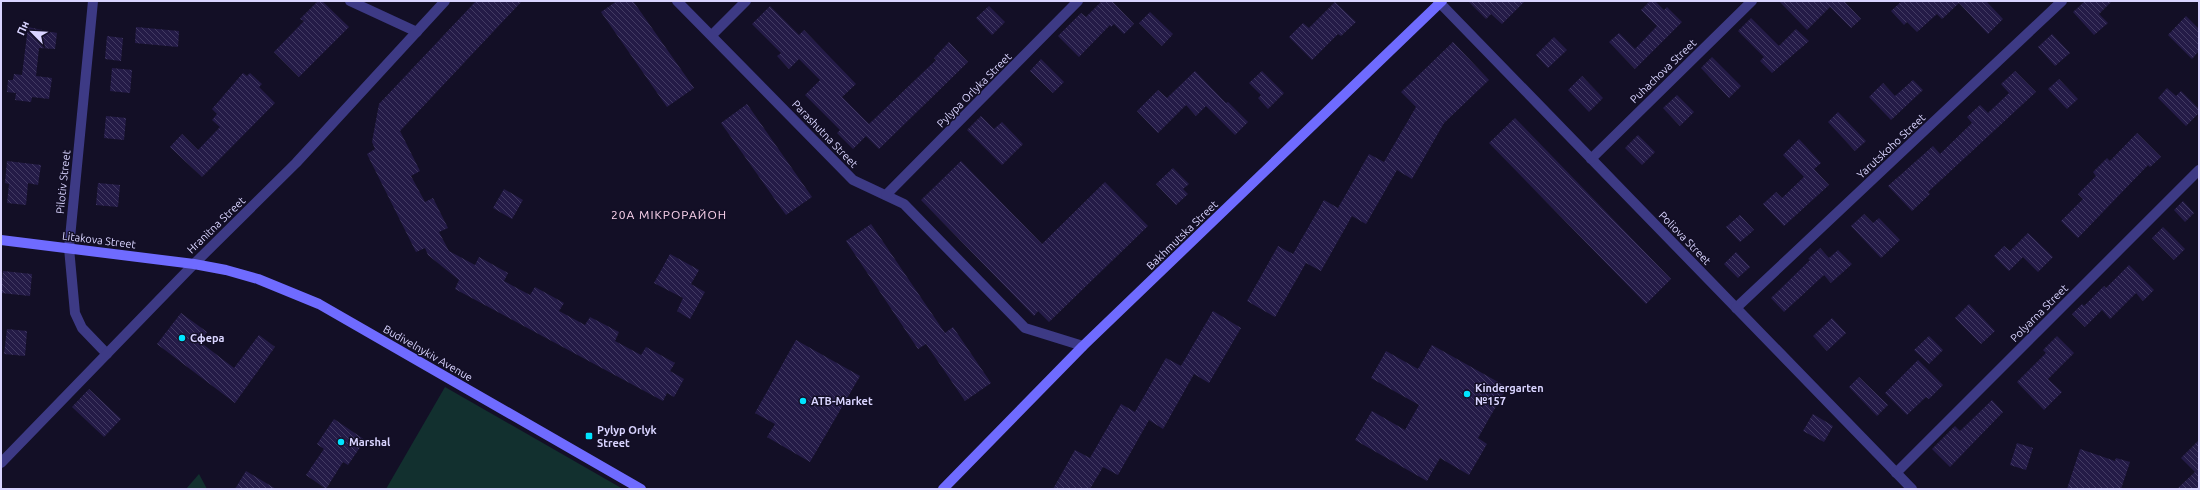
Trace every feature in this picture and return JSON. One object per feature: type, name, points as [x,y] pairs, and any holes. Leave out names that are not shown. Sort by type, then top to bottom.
[{"type":"main road","name":"Bakhmutska Street","points":[[943,489],[1083,346],[1440,2]]},
{"type":"main road","name":"Litakova Street","points":[[1,240],[194,264]]},
{"type":"main road","name":"Budivelnykiv Avenue","points":[[194,264],[258,279],[319,304],[641,489]]},
{"type":"street","name":"Pilotiv Street","points":[[93,1],[69,248],[75,313],[82,328],[107,354]]},
{"type":"street","points":[[350,1],[417,32]]},
{"type":"street","name":"Hranitna Street","points":[[1,463],[194,264],[296,164],[445,1]]},
{"type":"street","name":"Parashutna Street","points":[[678,1],[853,180],[904,204],[1025,328],[1083,346]]},
{"type":"street","points":[[712,35],[746,1]]},
{"type":"street","name":"Pylypa Orlyka Street","points":[[886,195],[1078,1]]},
{"type":"street","name":"Puhachova Street","points":[[1591,159],[1752,1]]},
{"type":"street","name":"Yarutskoho Street","points":[[1736,308],[2062,1]]},
{"type":"street","name":"Poliova Street","points":[[1440,2],[1912,489]]},
{"type":"street","name":"Polyarna Street","points":[[1896,472],[2199,170]]},
{"type":"green space","points":[[445,387],[623,489],[386,489]]},
{"type":"green space","points":[[199,474],[207,489],[186,489]]},
{"type":"building","points":[[318,1],[322,1],[349,27],[299,77],[274,52],[304,21],[300,19]]},
{"type":"building","points":[[476,1],[522,1],[400,131],[420,171],[411,176],[425,202],[433,198],[448,228],[439,232],[449,251],[475,265],[479,257],[508,273],[504,281],[530,295],[535,287],[564,303],[559,311],[585,325],[590,317],[619,332],[615,341],[641,355],[646,347],[675,363],[670,371],[684,379],[674,397],[667,393],[663,401],[455,289],[459,280],[428,255],[425,248],[416,252],[367,154],[375,149],[372,142],[379,104]]},
{"type":"building","points":[[617,1],[633,1],[694,88],[667,107],[601,12]]},
{"type":"building","points":[[1102,1],[1112,1],[1134,24],[1124,34],[1114,24],[1111,27],[1110,25],[1079,57],[1058,36],[1081,13],[1086,17]]},
{"type":"building","points":[[1468,1],[1525,1],[1502,24],[1491,14],[1486,19]]},
{"type":"building","points":[[1650,1],[1655,1],[1664,10],[1667,7],[1682,22],[1635,69],[1609,42],[1619,33],[1635,49],[1657,26],[1641,10]]},
{"type":"building","points":[[1779,1],[1844,1],[1861,19],[1851,28],[1830,7],[1807,30]]},
{"type":"building","points":[[1902,1],[1986,1],[2003,19],[1988,34],[1959,3],[1942,19],[1937,14],[1917,32],[1907,22],[1904,25],[1891,11]]},
{"type":"building","points":[[2085,1],[2112,1],[2099,14],[2108,23],[2094,35],[2073,12]]},
{"type":"building","points":[[1335,2],[1356,22],[1341,36],[1338,34],[1312,60],[1289,37],[1303,23],[1309,28]]},
{"type":"building","points":[[770,6],[799,35],[804,30],[856,84],[842,97],[869,124],[936,60],[934,58],[949,42],[968,62],[879,149],[866,136],[853,149],[837,133],[840,130],[805,95],[820,80],[799,59],[789,69],[777,56],[781,53],[752,24]]},
{"type":"building","points":[[989,6],[1005,22],[992,35],[976,18]]},
{"type":"building","points":[[1150,12],[1173,34],[1162,46],[1139,23]]},
{"type":"building","points":[[2186,16],[2199,29],[2199,51],[2192,59],[2168,35]]},
{"type":"building","points":[[1751,18],[1779,46],[1796,29],[1809,41],[1772,73],[1760,61],[1764,57],[1738,31]]},
{"type":"building","points":[[28,27],[57,33],[55,49],[39,48],[36,76],[52,78],[49,99],[32,97],[31,102],[15,100],[16,93],[7,92],[8,80],[13,80],[14,74],[22,75]]},
{"type":"building","points":[[136,27],[179,31],[178,47],[135,43]]},
{"type":"building","points":[[2052,34],[2070,53],[2055,66],[2038,47]]},
{"type":"building","points":[[107,36],[123,38],[121,61],[105,59]]},
{"type":"building","points":[[1554,37],[1567,50],[1548,68],[1536,55]]},
{"type":"building","points":[[1453,42],[1489,80],[1444,123],[1412,179],[1397,170],[1366,224],[1352,216],[1321,271],[1306,263],[1275,317],[1247,301],[1278,246],[1293,254],[1324,200],[1338,208],[1369,154],[1384,162],[1416,107],[1401,92]]},
{"type":"building","points":[[1712,57],[1741,86],[1729,98],[1701,68]]},
{"type":"building","points":[[1041,59],[1064,82],[1053,93],[1030,71]]},
{"type":"building","points":[[112,68],[132,70],[130,93],[110,91]]},
{"type":"building","points":[[1195,71],[1226,103],[1228,102],[1248,122],[1235,135],[1206,106],[1196,116],[1186,105],[1158,133],[1137,111],[1158,90],[1167,98]]},
{"type":"building","points":[[1262,71],[1284,93],[1268,109],[1258,98],[1261,95],[1249,83]]},
{"type":"building","points":[[2015,71],[2036,92],[1928,192],[1930,194],[1912,211],[1888,186],[1933,146],[1940,154],[1972,123],[1967,117],[1980,105],[1988,113],[2009,93],[2001,84]]},
{"type":"building","points":[[243,73],[247,76],[250,73],[262,84],[259,87],[275,103],[202,177],[170,147],[182,134],[198,150],[220,127],[212,120],[217,114],[212,109]]},
{"type":"building","points":[[1582,76],[1603,98],[1589,112],[1568,90]]},
{"type":"building","points":[[2059,79],[2078,99],[2067,109],[2048,89]]},
{"type":"building","points":[[1913,80],[1923,90],[1891,120],[1869,97],[1883,83],[1895,96]]},
{"type":"building","points":[[2167,88],[2176,96],[2181,91],[2199,109],[2199,113],[2186,126],[2158,98]]},
{"type":"building","points":[[1677,95],[1694,112],[1680,126],[1663,108]]},
{"type":"building","points":[[747,104],[812,197],[786,215],[721,123]]},
{"type":"building","points":[[1838,112],[1866,141],[1855,151],[1828,122]]},
{"type":"building","points":[[106,116],[126,118],[124,140],[104,138]]},
{"type":"building","points":[[981,116],[994,129],[1002,122],[1023,144],[1002,165],[967,130]]},
{"type":"building","points":[[1515,118],[1671,279],[1646,304],[1489,143]]},
{"type":"building","points":[[2137,133],[2161,157],[2150,167],[2148,165],[2078,238],[2061,221],[2083,199],[2078,194],[2096,176],[2093,172],[2107,158],[2110,161]]},
{"type":"building","points":[[1638,135],[1655,152],[1642,165],[1625,148]]},
{"type":"building","points":[[1799,139],[1821,163],[1814,169],[1829,185],[1784,226],[1763,204],[1776,192],[1782,198],[1804,177],[1783,155]]},
{"type":"building","points":[[7,161],[41,165],[38,185],[28,183],[26,205],[7,203],[9,184],[5,183]]},
{"type":"building","points":[[961,161],[1042,244],[1105,182],[1148,226],[1049,322],[1038,311],[1034,316],[921,200]]},
{"type":"building","points":[[1173,168],[1189,184],[1183,189],[1188,194],[1176,205],[1156,184]]},
{"type":"building","points":[[98,183],[120,185],[118,207],[96,205]]},
{"type":"building","points":[[504,189],[523,200],[512,219],[493,208]]},
{"type":"building","points":[[2183,201],[2194,213],[2185,222],[2174,210]]},
{"type":"building","points":[[1864,214],[1873,223],[1879,218],[1900,240],[1881,258],[1851,226]]},
{"type":"building","points":[[1740,215],[1754,230],[1740,242],[1726,227]]},
{"type":"building","points":[[871,224],[945,333],[953,327],[991,383],[965,401],[926,344],[918,349],[846,241]]},
{"type":"building","points":[[2163,227],[2185,249],[2174,260],[2152,238]]},
{"type":"building","points":[[2028,233],[2053,257],[2038,272],[2023,257],[2009,271],[1994,256],[2004,246],[2010,251]]},
{"type":"building","points":[[1820,248],[1829,258],[1838,250],[1852,264],[1831,283],[1824,275],[1784,312],[1771,298],[1810,260],[1808,259]]},
{"type":"building","points":[[1736,252],[1750,267],[1738,278],[1724,264]]},
{"type":"building","points":[[670,254],[699,270],[691,284],[705,292],[690,319],[677,311],[683,298],[654,283]]},
{"type":"building","points":[[2129,265],[2154,290],[2143,301],[2136,293],[2110,319],[2102,310],[2085,327],[2072,314],[2082,304],[2084,306],[2104,286],[2106,288]]},
{"type":"building","points":[[3,271],[32,274],[30,296],[1,293]]},
{"type":"building","points":[[1969,304],[1995,331],[1981,344],[1955,318]]},
{"type":"building","points":[[1213,311],[1241,328],[1209,383],[1194,374],[1163,429],[1149,420],[1118,475],[1103,467],[1090,489],[1053,489],[1075,450],[1090,458],[1121,404],[1135,412],[1166,358],[1181,366]]},
{"type":"building","points":[[181,313],[207,332],[200,342],[234,368],[259,335],[275,347],[235,403],[157,344]]},
{"type":"building","points":[[1832,318],[1846,333],[1827,351],[1813,336]]},
{"type":"building","points":[[7,329],[27,331],[25,356],[4,354]]},
{"type":"building","points":[[1929,336],[1943,350],[1929,364],[1914,350]]},
{"type":"building","points":[[2057,336],[2074,353],[2048,379],[2062,392],[2044,410],[2017,382],[2046,353],[2043,350]]},
{"type":"building","points":[[796,340],[860,376],[810,462],[767,437],[775,424],[755,413]]},
{"type":"building","points":[[1432,345],[1507,387],[1478,438],[1487,444],[1469,475],[1440,458],[1427,481],[1355,440],[1372,411],[1405,430],[1419,405],[1371,378],[1386,351],[1418,369]]},
{"type":"building","points":[[1918,360],[1943,385],[1929,399],[1926,397],[1907,415],[1885,393]]},
{"type":"building","points":[[1859,377],[1888,405],[1877,416],[1849,387]]},
{"type":"building","points":[[89,389],[121,419],[104,437],[72,407]]},
{"type":"building","points":[[1992,400],[2003,412],[1950,467],[1932,449],[1955,426],[1960,431]]},
{"type":"building","points":[[1813,414],[1833,426],[1824,442],[1803,431]]},
{"type":"building","points":[[334,419],[365,440],[348,465],[343,462],[326,489],[306,475],[324,449],[317,444]]},
{"type":"building","points":[[2199,440],[2199,489],[2177,489],[2195,472],[2181,458]]},
{"type":"building","points":[[2017,443],[2033,448],[2026,470],[2010,465]]},
{"type":"building","points":[[2080,449],[2115,461],[2116,458],[2130,462],[2121,489],[2067,489]]},
{"type":"building","points":[[246,471],[276,489],[235,489]]},
{"type":"place","name":"Сфера","points":[[182,338]]},
{"type":"place","name":"Kindergarten №157","points":[[1467,394]]},
{"type":"place","name":"ATB-Market","points":[[803,401]]},
{"type":"place","name":"Pylyp Orlyk Street","points":[[589,436]]},
{"type":"place","name":"Marshal","points":[[341,442]]},
{"type":"district","name":"20А МІКРОРАЙОН","points":[[669,214]]}]
